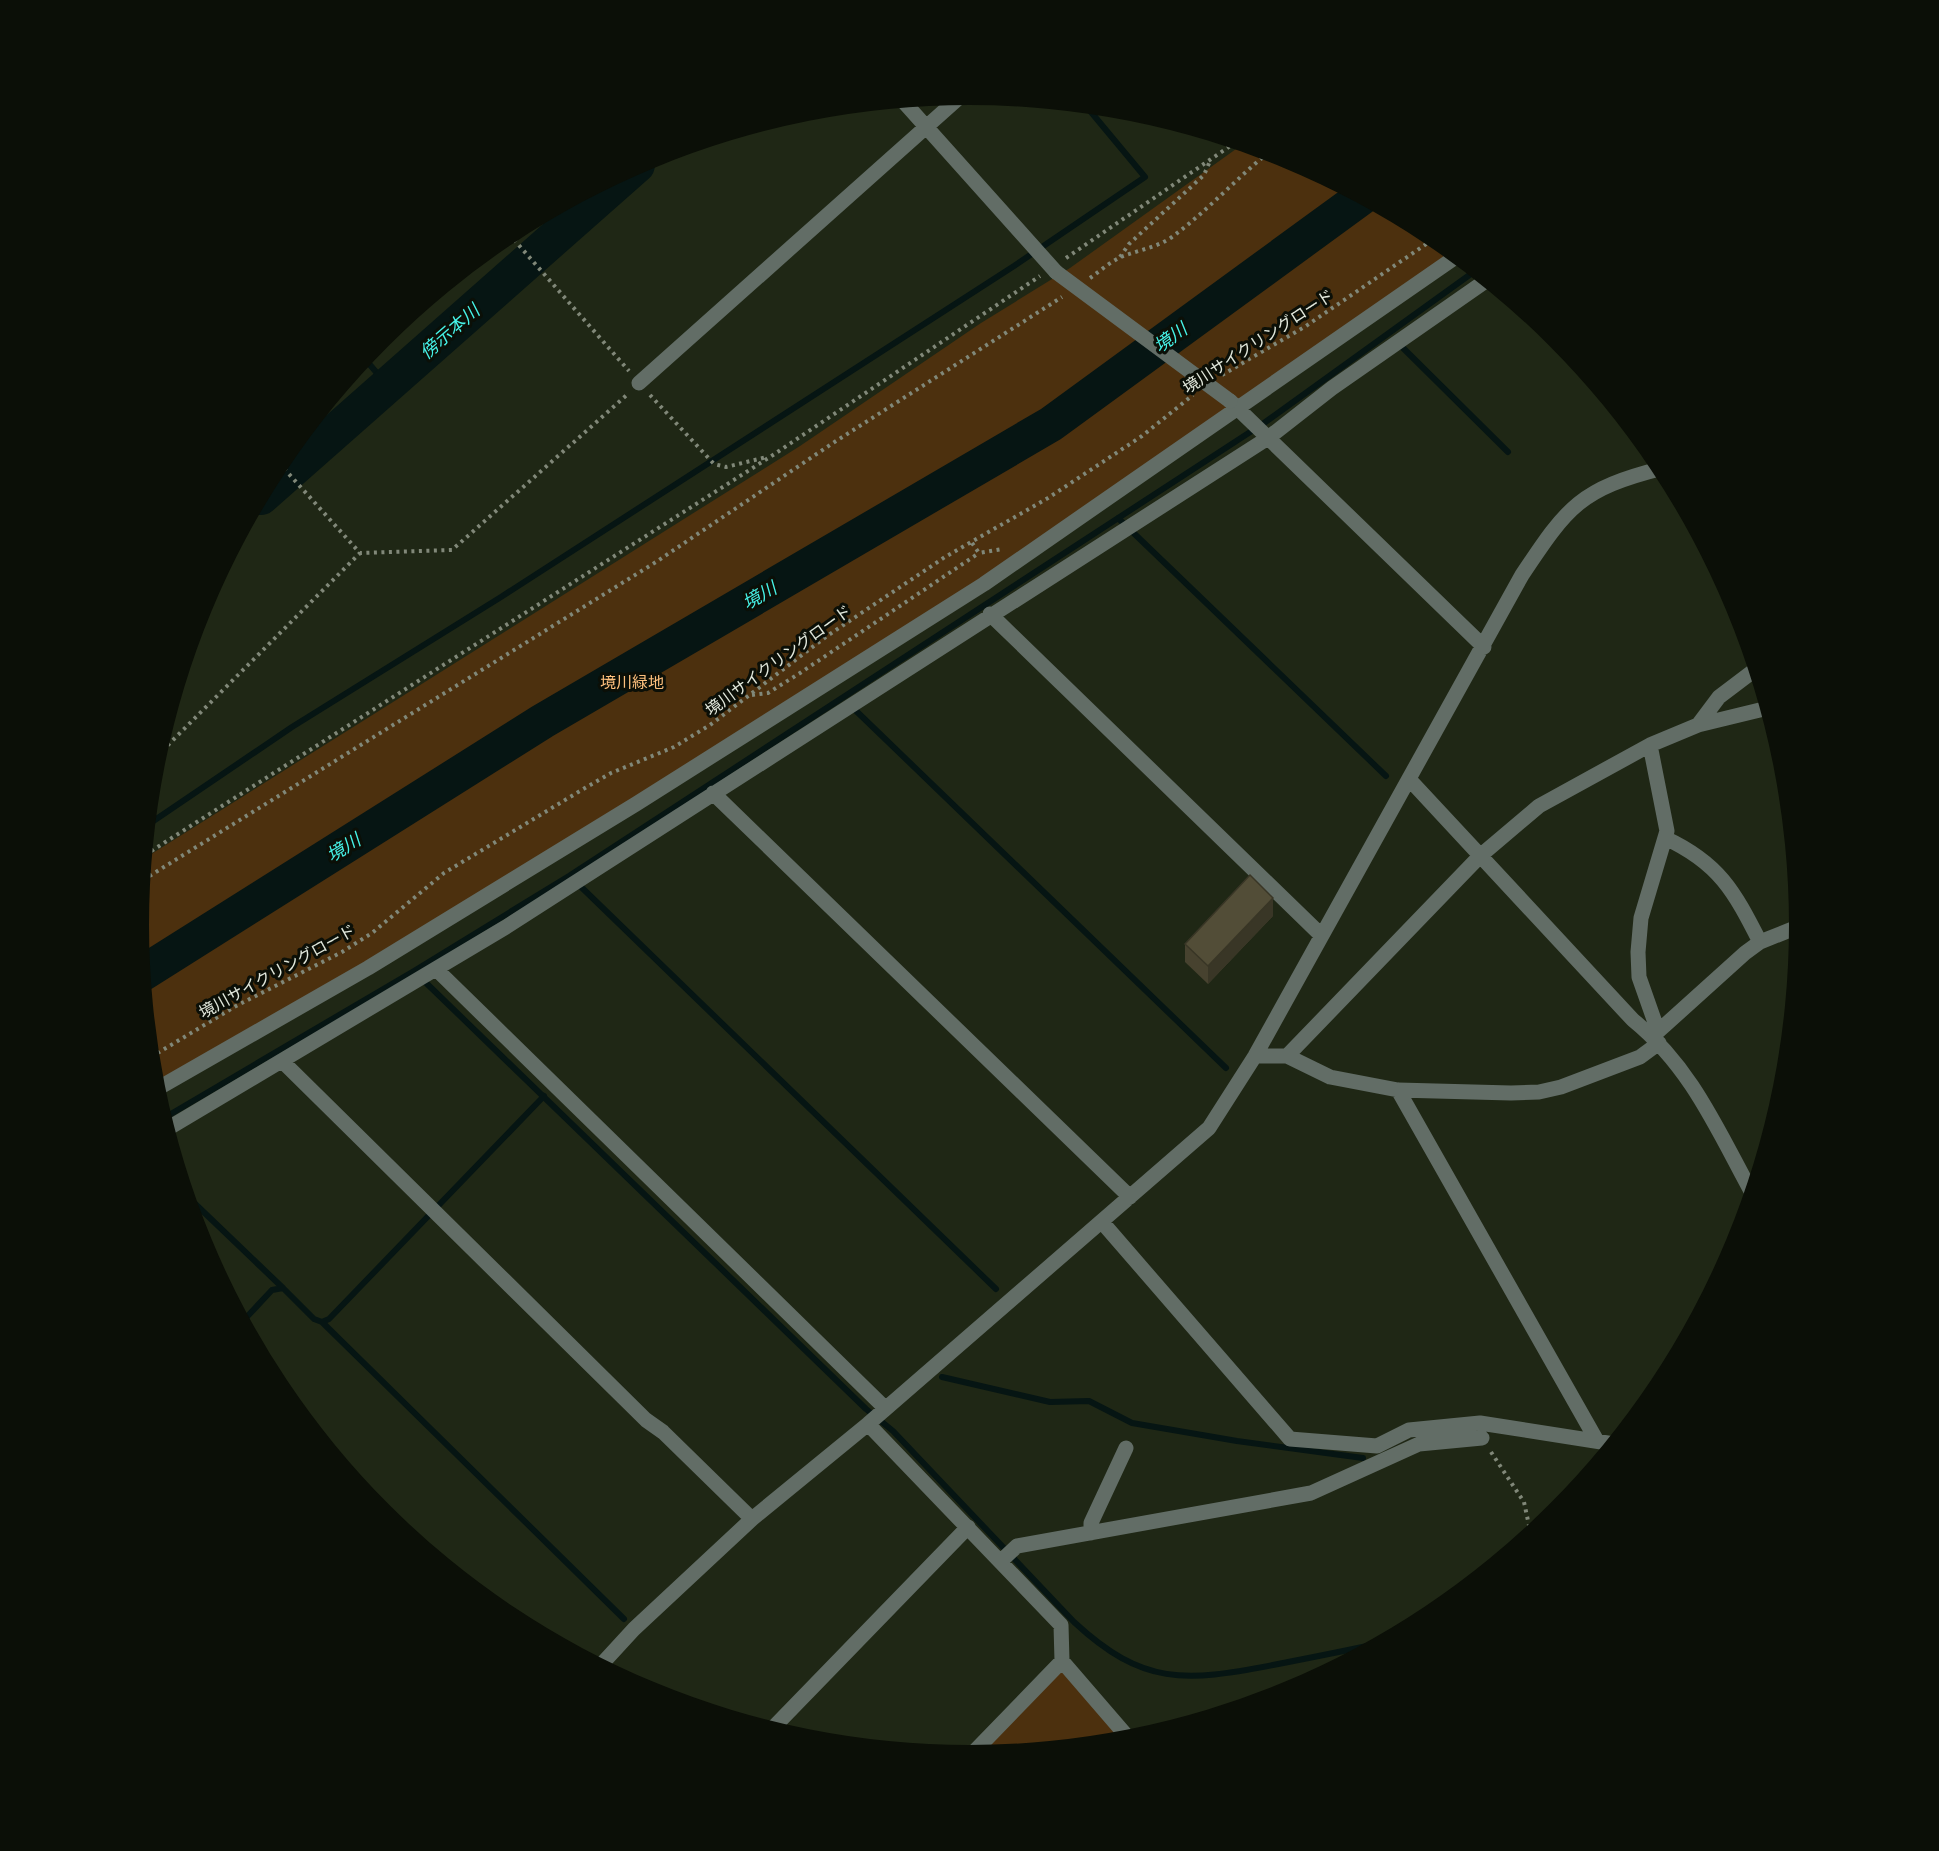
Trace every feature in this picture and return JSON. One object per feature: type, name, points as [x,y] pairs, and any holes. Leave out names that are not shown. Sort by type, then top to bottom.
[{"type":"street","points":[[639,383],[950,106]]},
{"type":"street","points":[[909,108],[1054,270],[1238,408],[1484,647]]},
{"type":"street","points":[[165,1084],[368,968],[636,804],[984,584],[1450,261]]},
{"type":"street","points":[[174,1125],[437,970],[1268,438],[1332,388],[1480,285]]},
{"type":"street","points":[[605,1660],[634,1629],[752,1519],[868,1424],[1209,1128],[1255,1056],[1522,575],[1556,524],[1577,502],[1604,486],[1653,471]]},
{"type":"street","points":[[990,614],[1321,935]]},
{"type":"street","points":[[1698,725],[1719,697],[1750,674]]},
{"type":"street","points":[[1287,1056],[1480,856],[1539,806],[1650,745],[1698,725],[1761,710]]},
{"type":"street","points":[[1650,745],[1665,812],[1665,838],[1641,918],[1638,952],[1639,977],[1657,1036]]},
{"type":"street","points":[[1409,779],[1633,1020],[1657,1036],[1688,1076],[1747,1185]]},
{"type":"street","points":[[713,793],[1130,1197]]},
{"type":"street","points":[[1665,838],[1700,856],[1726,881],[1760,942]]},
{"type":"street","points":[[1255,1056],[1287,1056],[1330,1077],[1398,1090],[1539,1092],[1640,1057],[1657,1036],[1745,952],[1760,942],[1790,930]]},
{"type":"street","points":[[437,970],[885,1408]]},
{"type":"street","points":[[282,1061],[646,1420],[663,1432],[752,1519]]},
{"type":"street","points":[[1398,1090],[1597,1441]]},
{"type":"street","points":[[1102,1222],[1290,1439],[1377,1446],[1409,1430],[1462,1424],[1536,1430],[1605,1442]]},
{"type":"street","points":[[868,1424],[1061,1625],[1062,1661],[1123,1731]]},
{"type":"street","points":[[1001,1562],[1017,1546],[1311,1493],[1419,1444],[1482,1438]]},
{"type":"street","points":[[1377,1446],[1380,1462]]},
{"type":"street","points":[[1091,1533],[1091,1523],[1126,1448]]},
{"type":"street","points":[[778,1723],[968,1527]]},
{"type":"street","points":[[980,1746],[1062,1661]]},
{"type":"path","points":[[153,850],[772,455],[1054,270],[1228,148]]},
{"type":"path","points":[[1081,284],[1120,258],[1155,247],[1170,238],[1227,193],[1261,159]]},
{"type":"path","points":[[1120,258],[1128,244],[1204,175],[1211,160]]},
{"type":"path","points":[[516,242],[639,383],[714,464],[726,467],[772,455]]},
{"type":"path","name":"境川サイクリングロード","points":[[1216,379],[1306,326],[1426,244]]},
{"type":"path","points":[[151,875],[656,562],[833,443],[1064,295]]},
{"type":"path","points":[[170,743],[360,553],[452,550],[639,383]]},
{"type":"path","name":"境川サイクリングロード","points":[[159,1052],[236,1006],[342,952],[389,920],[444,873],[611,773],[674,747],[752,695],[781,669],[827,636],[945,557],[1048,498],[1142,436],[1199,391]]},
{"type":"path","points":[[286,471],[360,553]]},
{"type":"path","points":[[752,695],[768,693],[800,673],[979,553]]},
{"type":"path","points":[[1482,1438],[1524,1502],[1529,1525]]},
{"type":"green space","name":"境川緑地","points":[[1235,150],[1283,167],[1380,215],[1454,264],[695,773],[164,1081],[156,1033],[151,979],[149,926],[153,853],[800,446],[981,323],[1070,268]]},
{"type":"green space","points":[[1066,1669],[1118,1732],[1077,1739],[986,1745],[1059,1670]]},
{"type":"building","points":[[1250,875],[1273,898],[1208,966],[1185,944]]},
{"type":"waterway","points":[[156,819],[292,727],[501,597],[1014,266],[1145,177],[1093,115]]},
{"type":"waterway","name":"傍示本川","points":[[281,479],[611,188]]},
{"type":"waterway","name":"境川","points":[[151,968],[543,721],[1051,424],[1355,202]]},
{"type":"waterway","points":[[171,1114],[414,971],[569,876],[1264,423],[1469,275]]},
{"type":"waterway","points":[[1398,343],[1508,452]]},
{"type":"waterway","points":[[371,366],[388,386]]},
{"type":"waterway","points":[[1118,518],[1386,776]]},
{"type":"waterway","points":[[851,706],[1226,1068]]},
{"type":"waterway","points":[[576,882],[996,1289]]},
{"type":"waterway","points":[[421,978],[866,1409],[893,1431],[1074,1622],[1099,1643],[1122,1658],[1144,1668],[1166,1674],[1190,1676],[1242,1671],[1357,1648]]},
{"type":"waterway","points":[[248,1315],[272,1290],[283,1288],[314,1319],[322,1322],[329,1319],[544,1096]]},
{"type":"waterway","points":[[200,1209],[283,1288]]},
{"type":"waterway","points":[[322,1322],[624,1619]]},
{"type":"waterway","points":[[942,1377],[1050,1402],[1089,1401],[1132,1423],[1237,1441],[1363,1458]]}]
